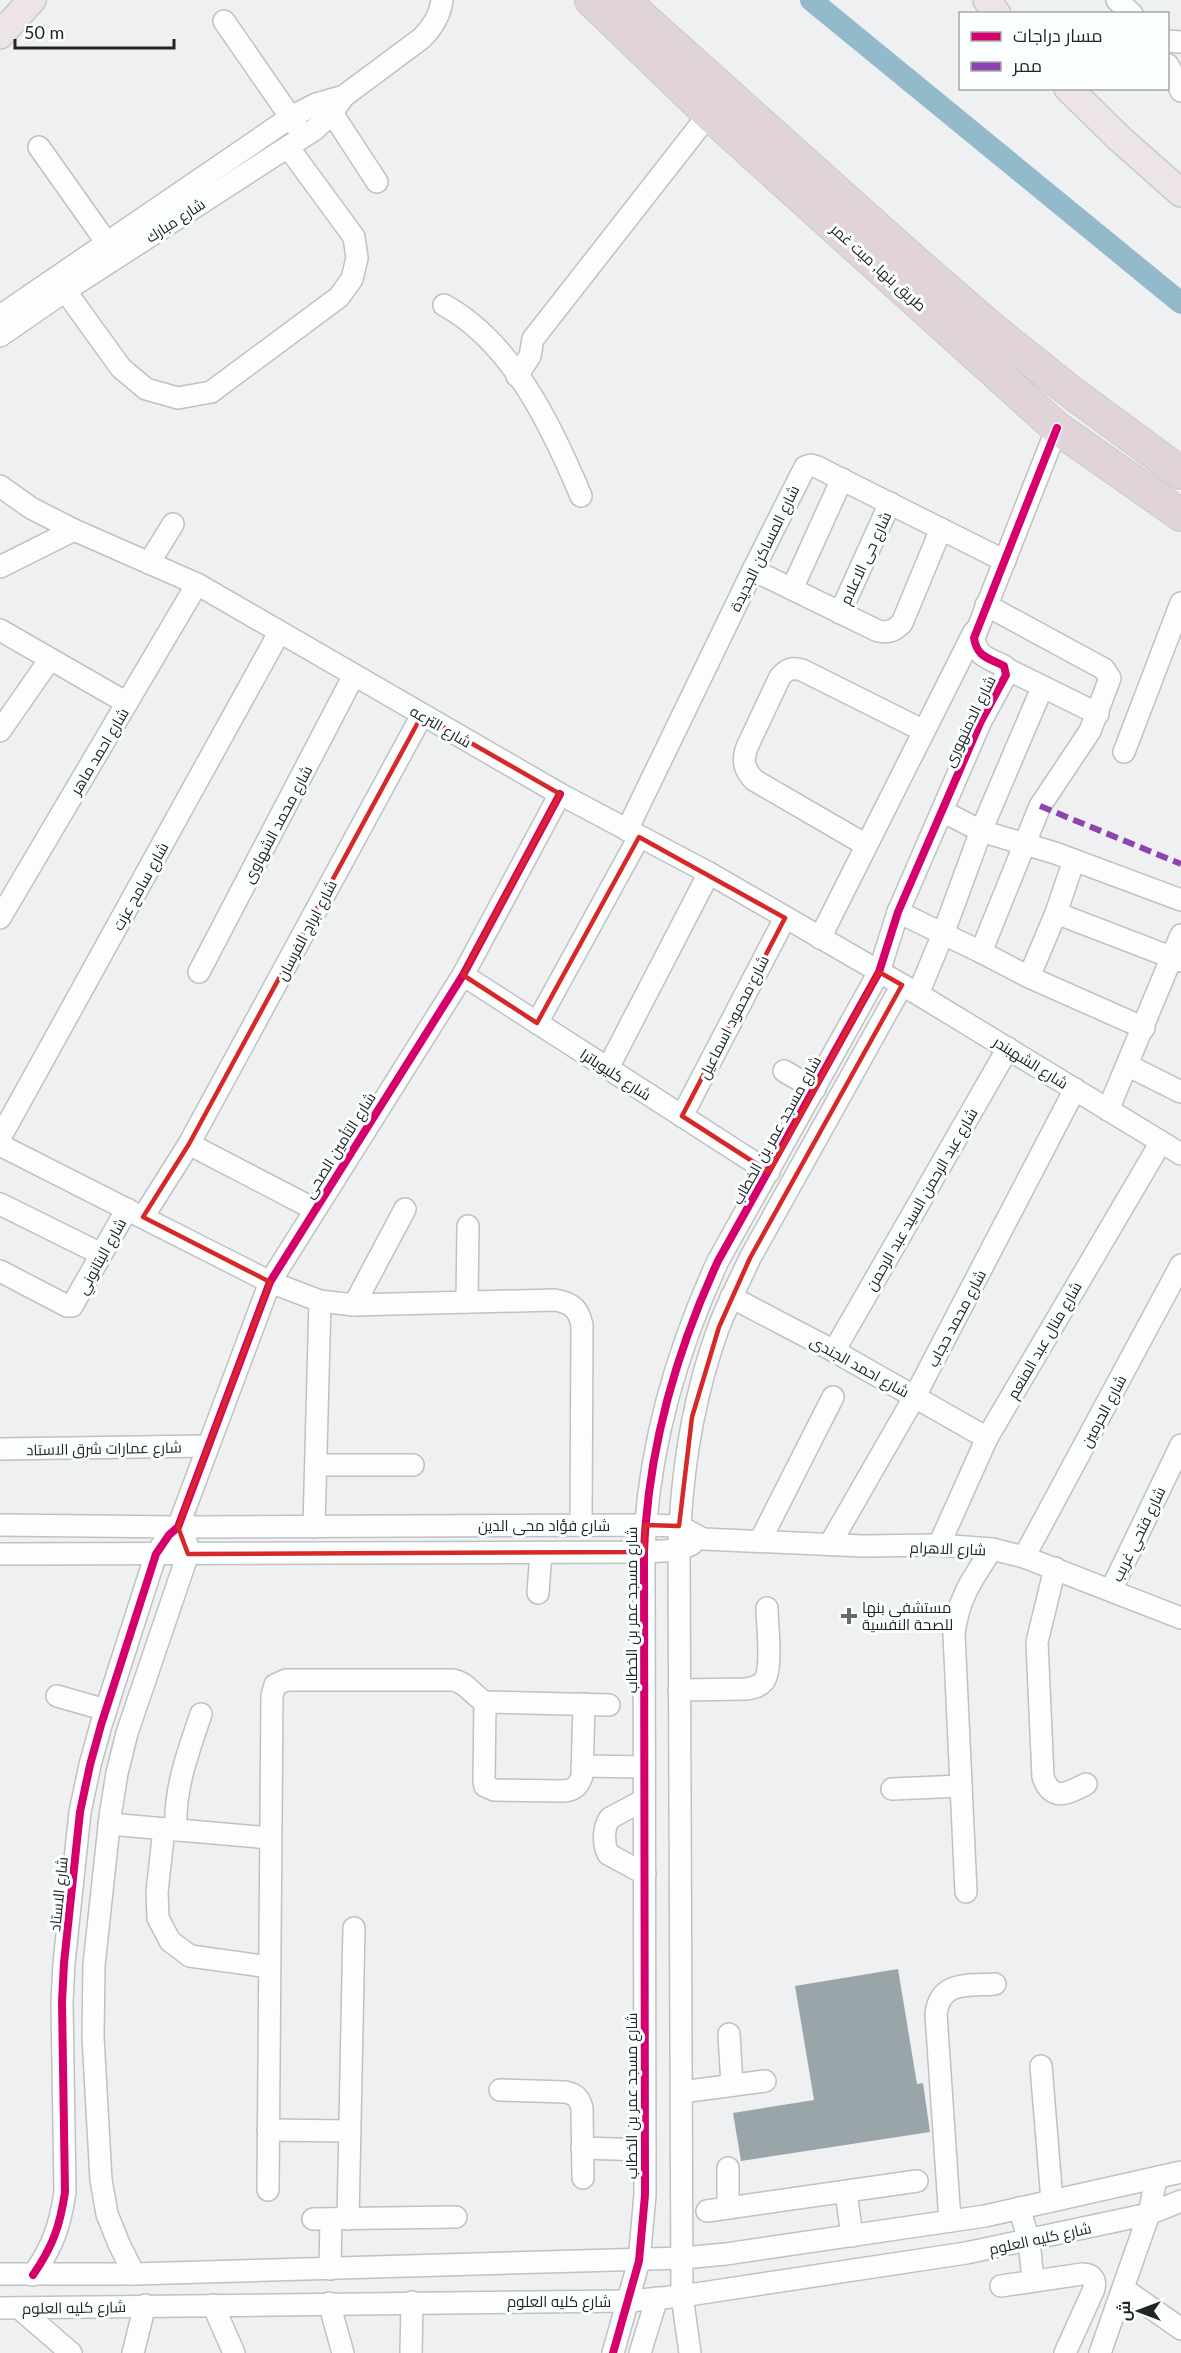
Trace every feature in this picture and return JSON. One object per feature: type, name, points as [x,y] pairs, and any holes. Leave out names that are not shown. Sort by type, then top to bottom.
[{"type":"highway","name":"طريق بنها, ميت غمر","points":[[591,0],[709,114],[1057,428],[1181,515]]},
{"type":"highway","name":"طريق بنها, ميت غمر","points":[[623,0],[996,332],[1071,392],[1181,473]]},
{"type":"main road","points":[[0,35],[32,0]]},
{"type":"main road","points":[[1070,90],[1119,138],[1181,193]]},
{"type":"street","name":"شارع مبارك","points":[[0,316],[61,284],[296,142],[422,38],[439,16],[442,0]]},
{"type":"street","points":[[1117,0],[1130,12]]},
{"type":"street","points":[[61,284],[121,368],[146,389],[178,398],[211,392],[339,297],[352,279],[357,258],[354,237],[296,142],[291,117],[224,21]]},
{"type":"street","points":[[1169,69],[1181,91]]},
{"type":"street","name":"شارع مبارك","points":[[0,336],[107,243],[291,117],[316,104],[338,105]]},
{"type":"street","points":[[338,105],[377,182]]},
{"type":"street","points":[[517,376],[530,356],[532,339],[709,114]]},
{"type":"street","points":[[39,147],[107,243]]},
{"type":"street","points":[[444,305],[475,324],[502,354],[545,417],[581,496]]},
{"type":"street","points":[[502,354],[520,342],[532,339]]},
{"type":"street","points":[[820,938],[976,628],[1057,428]]},
{"type":"street","name":"شارع المساكن الجديدة","points":[[537,1023],[633,833],[753,570],[805,467],[811,465],[817,467],[1005,561]]},
{"type":"street","points":[[792,589],[842,479]]},
{"type":"street","name":"شارع الترعه","points":[[0,486],[32,508],[74,530],[196,584],[560,794],[709,873],[879,972]]},
{"type":"street","name":"شارع حى الاعلام","points":[[840,613],[890,503]]},
{"type":"street","points":[[148,563],[172,524]]},
{"type":"street","points":[[753,570],[878,631],[887,633],[896,630],[902,623],[941,529]]},
{"type":"street","points":[[0,567],[74,530]]},
{"type":"street","name":"شارع احمد ماهر","points":[[0,918],[196,584]]},
{"type":"street","points":[[1124,752],[1181,603]]},
{"type":"street","points":[[981,952],[1040,806],[1082,746],[1098,714],[1110,678],[1104,669],[986,605]]},
{"type":"street","name":"شارع الدمنهورى","points":[[879,972],[898,912],[981,722],[1006,675],[1005,668],[976,650],[974,638],[976,628]]},
{"type":"street","points":[[0,630],[127,703]]},
{"type":"street","name":"شارع سامح عزت","points":[[0,1138],[279,633]]},
{"type":"street","points":[[0,731],[50,659]]},
{"type":"street","points":[[1005,668],[1098,714]]},
{"type":"street","points":[[866,845],[754,780],[746,771],[743,759],[747,747],[780,677],[786,670],[802,669],[924,731]]},
{"type":"street","name":"شارع محمد الشهاوى","points":[[199,972],[354,675]]},
{"type":"street","points":[[684,2349],[679,1526],[684,1463],[692,1417],[704,1371],[731,1298],[750,1258],[943,934],[981,831],[1042,687]]},
{"type":"street","name":"شارع ابراج الفرسان","points":[[189,1144],[422,715]]},
{"type":"street","name":"شارع التأمين الصحى","points":[[178,1527],[270,1282],[463,975],[560,794]]},
{"type":"street","points":[[942,811],[981,831],[1074,860],[1181,900]]},
{"type":"street","points":[[1029,977],[1056,913],[1074,860]]},
{"type":"street","points":[[608,1068],[709,873]]},
{"type":"street","points":[[898,912],[1029,977],[1144,1028]]},
{"type":"street","points":[[1056,913],[1176,960]]},
{"type":"street","name":"شارع محمود اسماعيل","points":[[682,1116],[785,918]]},
{"type":"street","points":[[1108,1110],[1176,960],[1181,935]]},
{"type":"street","name":"شارع الشهبندر","points":[[879,972],[1181,1154]]},
{"type":"street","name":"شارع مسجد عمر بن الخطاب","points":[[614,2353],[639,2261],[645,2195],[644,1552],[650,1474],[658,1430],[683,1343],[718,1261],[879,972]]},
{"type":"street","name":"شارع كليوباترا","points":[[463,975],[769,1172]]},
{"type":"street","name":"شارع عبد الرحمن السيد عبد الرحمن","points":[[834,1351],[1008,1048]]},
{"type":"street","points":[[1127,1065],[1181,1092]]},
{"type":"street","points":[[784,1071],[815,1089]]},
{"type":"street","name":"شارع محمد حجاب","points":[[831,1544],[915,1396],[1075,1089]]},
{"type":"street","name":"شارع منال عبد المنعم","points":[[939,1545],[987,1438],[1161,1142]]},
{"type":"street","points":[[189,1144],[314,1209]]},
{"type":"street","name":"شارع البتانوني","points":[[0,1271],[68,1306],[75,1303],[101,1254],[189,1144]]},
{"type":"street","points":[[0,1145],[270,1282],[320,1300],[354,1305],[555,1300],[568,1302],[579,1312],[582,1325],[581,1525]]},
{"type":"street","points":[[0,1204],[101,1254]]},
{"type":"street","points":[[354,1305],[405,1209]]},
{"type":"street","points":[[467,1302],[468,1226]]},
{"type":"street","name":"شارع الحرمين","points":[[1024,1557],[1181,1265]]},
{"type":"street","name":"شارع احمد الجندى","points":[[731,1298],[834,1351],[987,1438]]},
{"type":"street","points":[[314,1527],[320,1300]]},
{"type":"street","points":[[760,1541],[833,1397]]},
{"type":"street","name":"شارع فتحي غريب","points":[[1111,1590],[1181,1445]]},
{"type":"street","name":"شارع عمارات شرق الاستاد","points":[[0,1449],[207,1446]]},
{"type":"street","points":[[316,1465],[413,1465]]},
{"type":"street","name":"شارع فؤاد محى الدين","points":[[0,1525],[314,1527],[645,1525],[679,1526],[703,1539]]},
{"type":"street","points":[[134,2274],[107,2214],[101,2180],[93,2001],[97,1929],[117,1773],[127,1733],[188,1554],[187,1544],[178,1527]]},
{"type":"street","name":"شارع الاستاد","points":[[33,2275],[50,2252],[60,2223],[65,2192],[62,2002],[80,1812],[103,1717],[156,1554],[169,1535],[178,1527]]},
{"type":"street","name":"شارع فؤاد محى الدين","points":[[0,1554],[644,1552],[679,1550],[703,1539]]},
{"type":"street","name":"شارع الاهرام","points":[[703,1539],[939,1545],[992,1549],[1055,1568],[1181,1618]]},
{"type":"street","points":[[966,1892],[954,1634],[965,1590],[992,1549]]},
{"type":"street","points":[[538,1593],[541,1552]]},
{"type":"street","points":[[1055,1568],[1037,1648],[1043,1777],[1047,1788],[1058,1794],[1070,1792],[1086,1784]]},
{"type":"street","points":[[148,1580],[163,1580],[177,1586]]},
{"type":"street","points":[[679,1690],[746,1689],[756,1687],[765,1680],[768,1670],[767,1608]]},
{"type":"street","points":[[268,2190],[272,1696],[276,1685],[280,1681],[453,1680],[461,1682],[478,1699],[485,1702],[609,1705]]},
{"type":"street","points":[[57,1696],[103,1717],[127,1733]]},
{"type":"street","points":[[485,1702],[484,1782],[489,1789],[572,1790],[579,1784],[582,1766],[584,1704]]},
{"type":"street","points":[[201,1714],[180,1776],[157,1893],[158,1918],[170,1941],[190,1956],[269,1967]]},
{"type":"street","points":[[582,1766],[644,1772],[680,1779]]},
{"type":"street","points":[[892,1789],[961,1786]]},
{"type":"street","points":[[644,1800],[610,1818],[605,1830],[608,1854],[645,1874]]},
{"type":"street","points":[[80,1812],[110,1821],[270,1838]]},
{"type":"street","points":[[330,2269],[331,2219],[350,2131],[354,1928]]},
{"type":"street","points":[[950,2221],[937,2002],[944,1992],[955,1987],[995,1984]]},
{"type":"street","points":[[729,2034],[732,2085]]},
{"type":"street","points":[[1041,2066],[1052,2201]]},
{"type":"street","points":[[682,2092],[765,2081]]},
{"type":"street","points":[[500,2090],[573,2094],[579,2099],[582,2108],[583,2178]]},
{"type":"street","points":[[268,2130],[350,2131]]},
{"type":"street","points":[[582,2148],[645,2150]]},
{"type":"street","points":[[728,2168],[728,2208]]},
{"type":"street","points":[[0,2274],[134,2274],[683,2258],[950,2221],[1020,2208],[1181,2172]]},
{"type":"street","points":[[1100,2353],[1149,2214],[1156,2179]]},
{"type":"street","points":[[707,2211],[917,2181]]},
{"type":"street","points":[[846,2192],[852,2236]]},
{"type":"street","name":"شارع كليه العلوم","points":[[9,2308],[629,2301],[682,2296],[966,2253],[1149,2214],[1181,2202]]},
{"type":"street","points":[[1020,2208],[1029,2240],[1033,2281]]},
{"type":"street","points":[[331,2219],[456,2217]]},
{"type":"street","points":[[1001,2286],[1082,2274],[1088,2274],[1093,2278],[1094,2289],[1065,2353]]},
{"type":"street","points":[[1124,2289],[1181,2329]]},
{"type":"street","points":[[640,2353],[657,2298]]},
{"type":"street","points":[[411,2353],[412,2302]]},
{"type":"street","points":[[329,2303],[343,2353]]},
{"type":"street","points":[[213,2305],[234,2353]]},
{"type":"street","points":[[133,2353],[145,2306]]},
{"type":"street","points":[[9,2308],[71,2353]]},
{"type":"highlighted area","points":[[422,715],[560,794],[463,975],[537,1023],[639,837],[785,918],[682,1116],[769,1172],[879,972],[902,985],[750,1258],[719,1327],[692,1417],[679,1526],[645,1525],[644,1552],[188,1554],[178,1527],[270,1282],[143,1217],[189,1144]]},
{"type":"building","points":[[898,1969],[917,2084],[923,2083],[930,2132],[741,2161],[733,2113],[814,2100],[795,1986]]},
{"type":"waterway","points":[[811,0],[1181,303]]},
{"type":"marked path","points":[[1040,806],[1181,864]]},
{"type":"cycle path","points":[[613,2353],[639,2261],[645,2195],[644,1552],[651,1476],[666,1403],[689,1331],[718,1261],[879,972],[898,912],[981,721],[1006,675],[1004,666],[981,653],[974,638],[1057,428]]},
{"type":"cycle path","points":[[33,2275],[55,2235],[65,2192],[62,2002],[80,1812],[101,1725],[156,1554],[169,1535],[178,1527],[270,1282],[463,975],[560,794]]},
{"type":"place","name":"مستشفى بنها للصحة النفسية","points":[[849,1616]]}]
